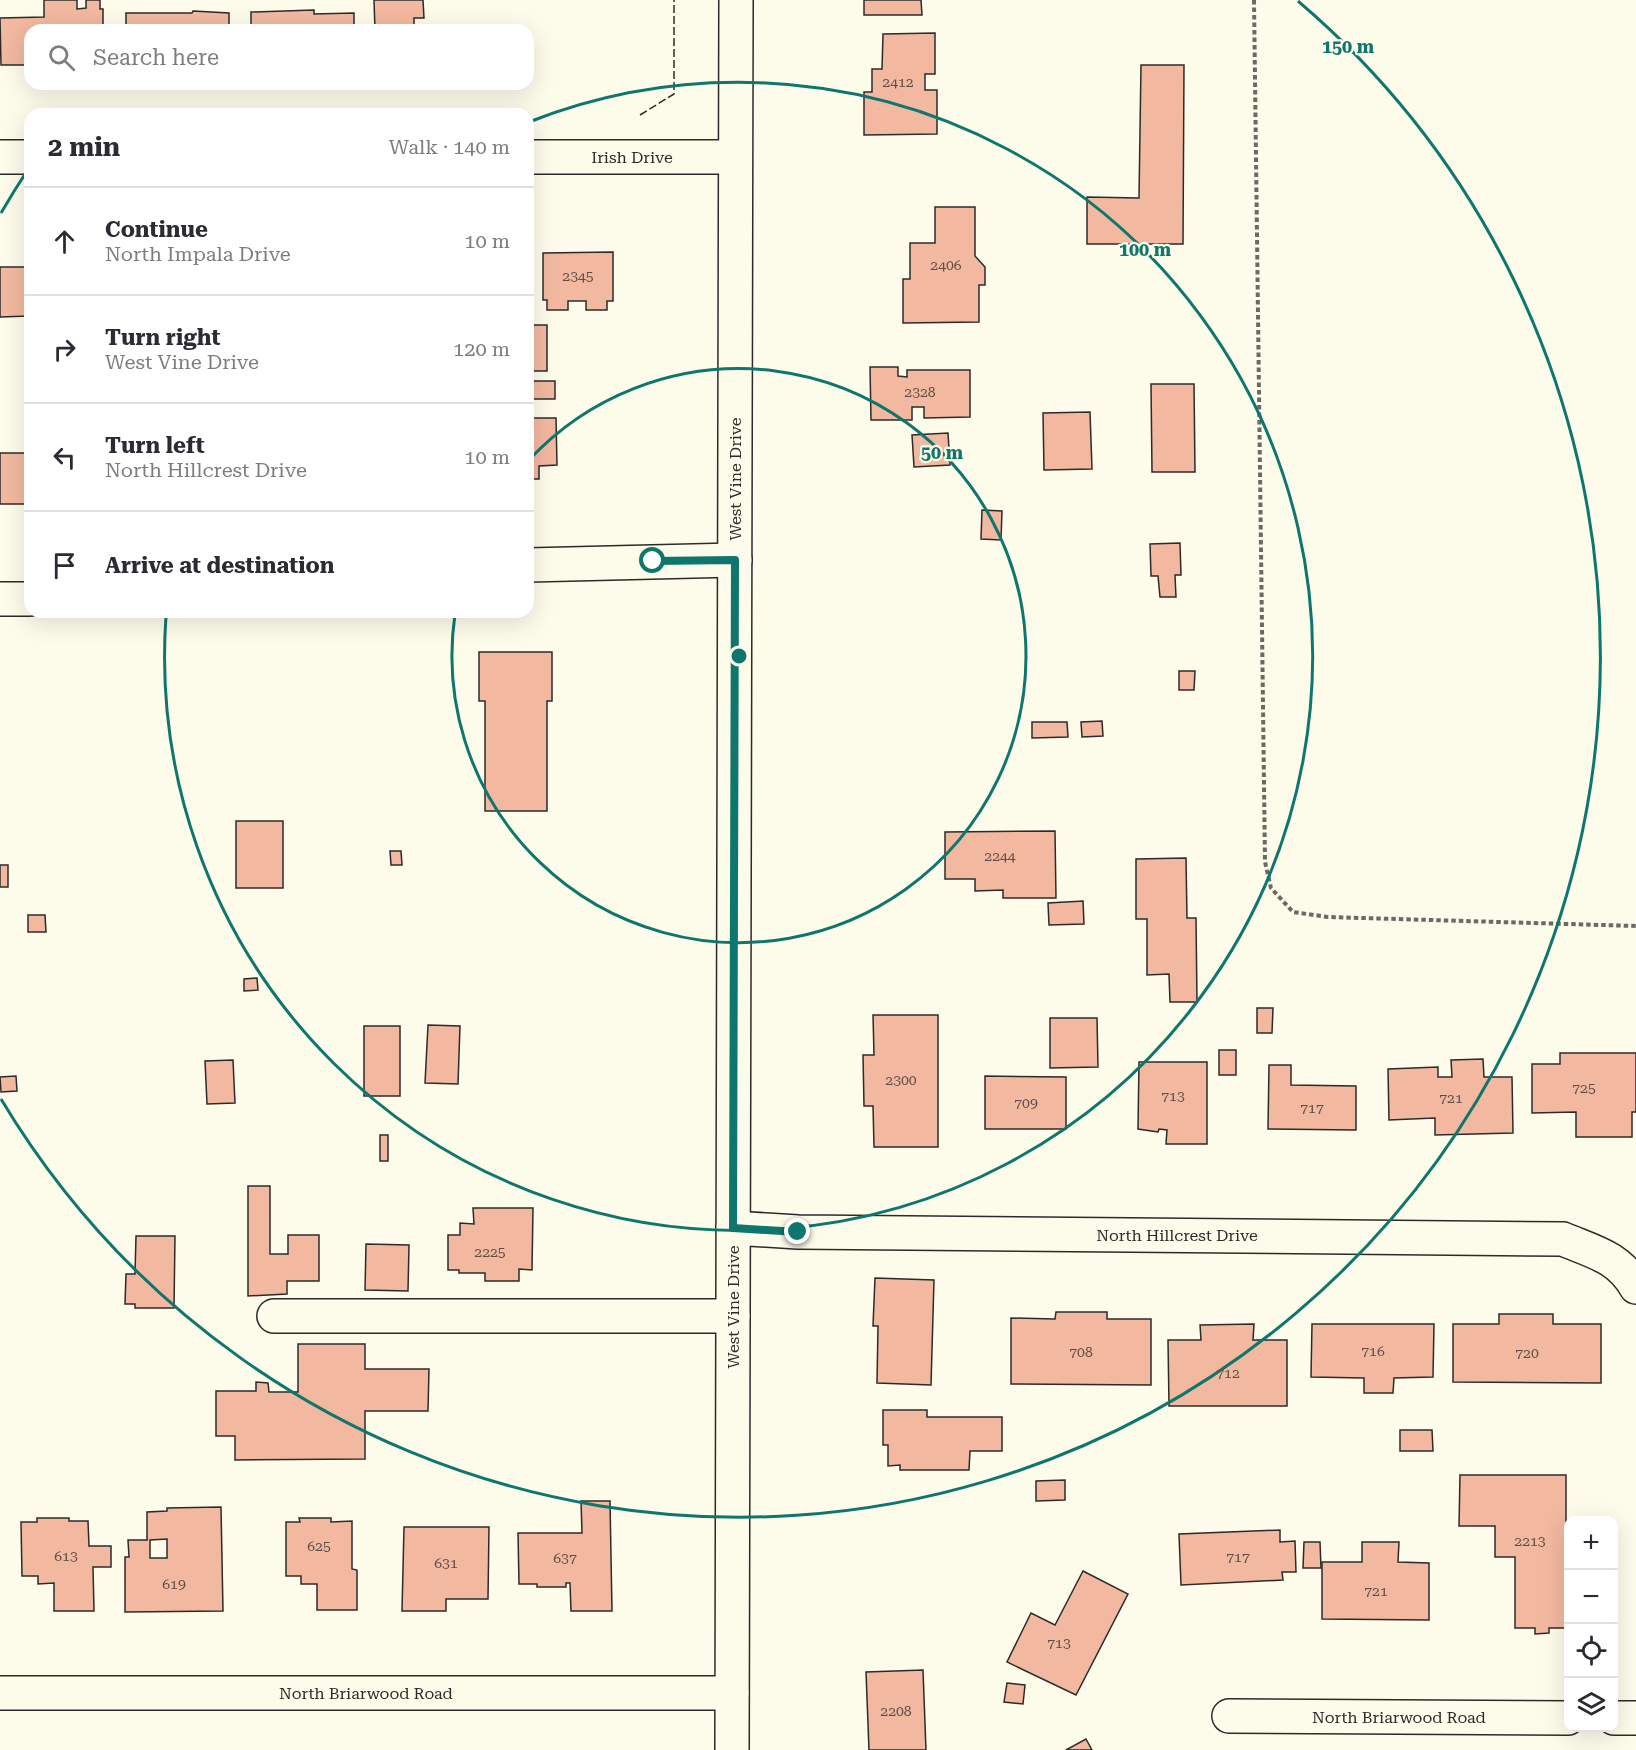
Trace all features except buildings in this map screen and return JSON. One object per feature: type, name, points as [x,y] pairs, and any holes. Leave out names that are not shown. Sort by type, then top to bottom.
[{"type":"street","name":"West Vine Drive","points":[[732,1750],[736,0]]},
{"type":"street","points":[[0,157],[24,157]]},
{"type":"street","name":"Irish Drive","points":[[534,157],[735,157]]},
{"type":"street","points":[[534,565],[735,560]]},
{"type":"street","points":[[0,599],[24,599]]},
{"type":"street","name":"North Hillcrest Drive","points":[[733,1228],[810,1232],[1563,1239],[1626,1275]]},
{"type":"street","points":[[274,1316],[733,1316]]},
{"type":"street","name":"North Briarwood Road","points":[[0,1693],[732,1693]]},
{"type":"street","name":"North Briarwood Road","points":[[1229,1716],[1564,1718]]},
{"type":"street","points":[[1618,1718],[1636,1718]]},
{"type":"path","points":[[1254,0],[1265,862],[1271,888],[1293,912],[1328,917],[1636,926]]},
{"type":"fence","points":[[640,115],[674,94],[674,0]]},
{"type":"route","points":[[653,561],[735,560],[733,1228],[798,1232]]}]
